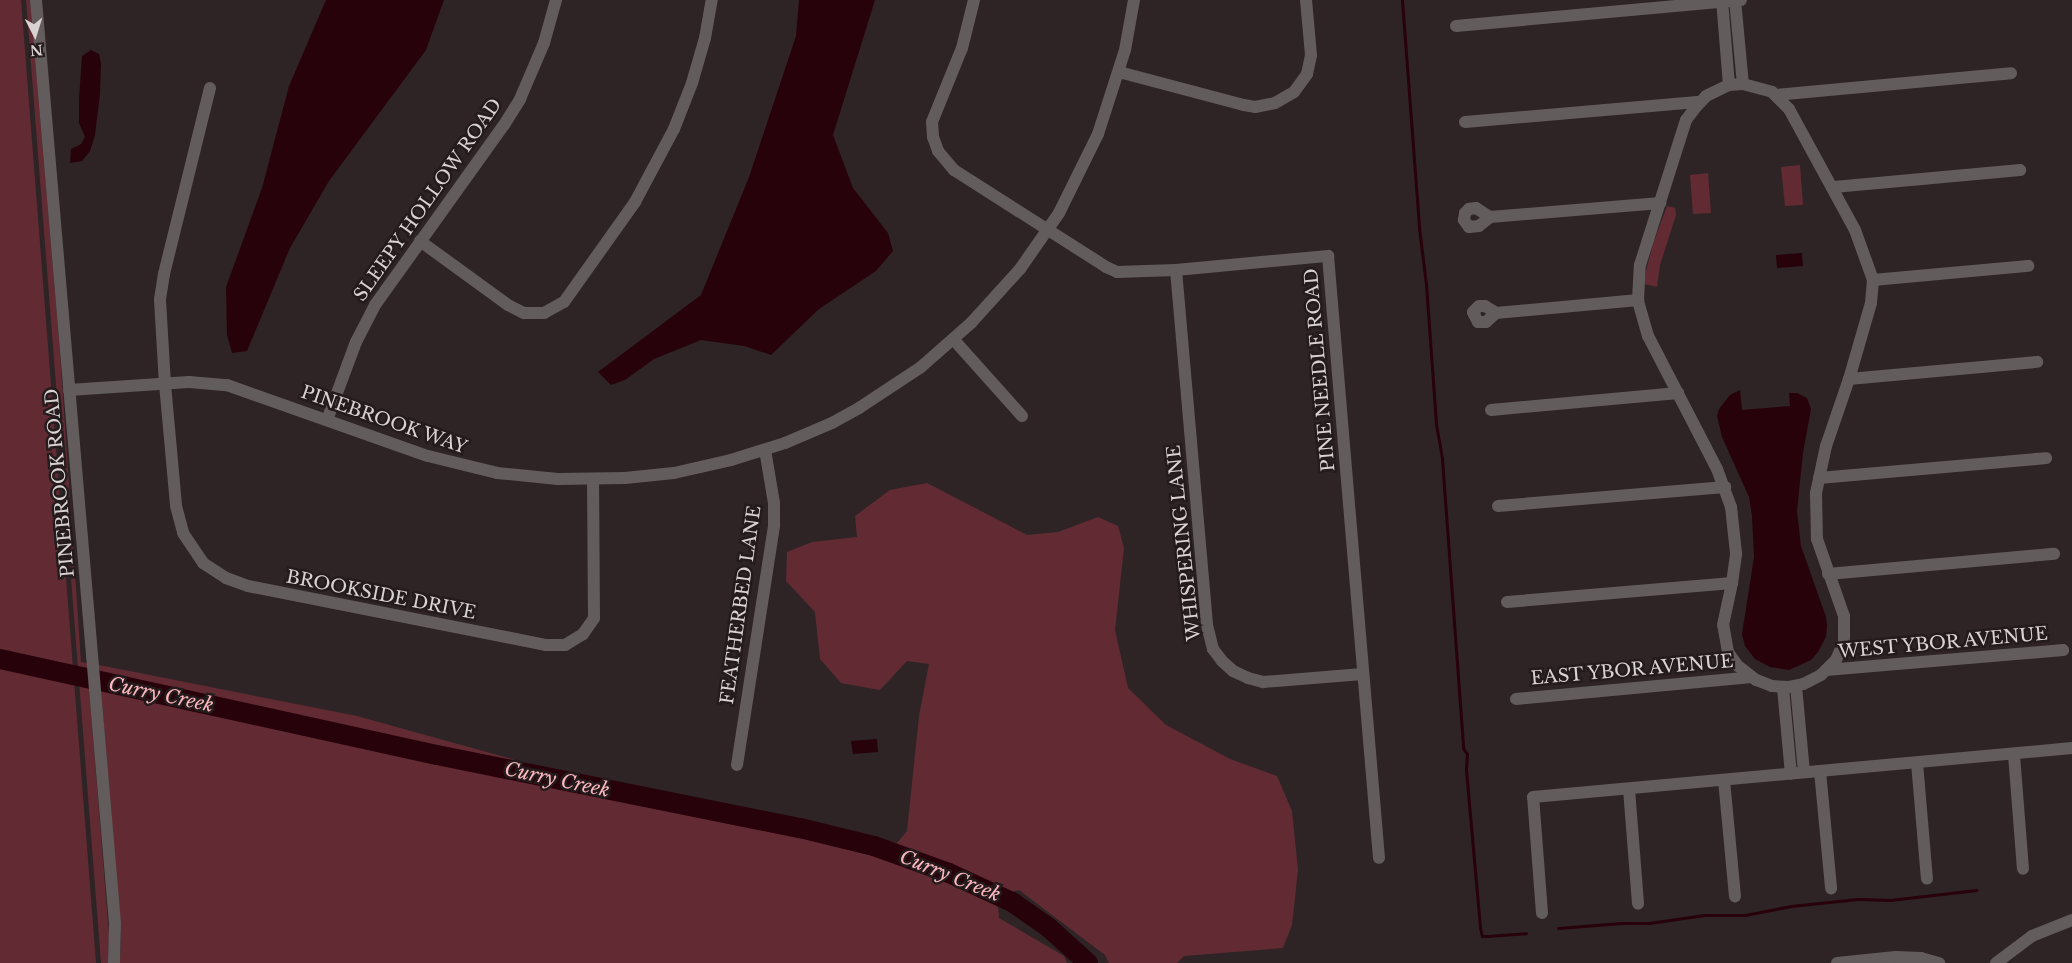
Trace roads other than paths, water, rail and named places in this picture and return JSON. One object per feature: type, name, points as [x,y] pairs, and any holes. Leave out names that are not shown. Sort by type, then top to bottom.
[{"type":"street","name":"PINEBROOK ROAD","points":[[36,0],[115,923],[114,963]]},
{"type":"street","name":"SLEEPY HOLLOW ROAD","points":[[327,420],[366,319],[504,125],[520,99],[544,43],[556,0]]},
{"type":"street","points":[[420,241],[508,305],[524,313],[544,313],[564,302],[635,202],[674,129],[697,65],[712,0]]},
{"type":"street","name":"PINE NEEDLE ROAD","points":[[974,0],[959,59],[934,116],[932,129],[935,144],[942,157],[954,170],[1106,268],[1118,272],[1176,270],[1328,256],[1379,858]]},
{"type":"street","name":"PINEBROOK WAY","points":[[69,390],[189,382],[228,385],[391,444],[464,466],[529,477],[594,480],[674,473],[765,450],[832,423],[876,398],[921,367],[954,340],[1006,287],[1047,230],[1069,195],[1090,153],[1119,72],[1134,0]]},
{"type":"street","points":[[1119,72],[1244,106],[1255,107],[1275,103],[1294,92],[1307,74],[1311,55],[1306,0]]},
{"type":"street","points":[[1735,0],[1743,84]]},
{"type":"street","points":[[1456,26],[1741,0]]},
{"type":"street","points":[[1722,1],[1729,85]]},
{"type":"street","points":[[1776,95],[2011,73]]},
{"type":"street","points":[[1743,84],[1759,87],[1776,95],[1798,121],[1834,187],[1859,239],[1873,280],[1871,303],[1849,379],[1826,446],[1816,493],[1815,523],[1820,550],[1844,616],[1846,631],[1840,654],[1826,670],[1812,680],[1789,687],[1767,684],[1752,677],[1732,659],[1725,641],[1724,617],[1732,582],[1735,536],[1725,487],[1648,336],[1638,300],[1640,265],[1686,120],[1700,102],[1729,85],[1743,84]]},
{"type":"street","name":"BROOKSIDE DRIVE","points":[[210,88],[161,289],[164,384],[176,506],[182,533],[203,563],[226,578],[248,586],[546,645],[565,645],[583,634],[594,618],[596,607],[594,480]]},
{"type":"street","points":[[1465,122],[1700,102]]},
{"type":"street","points":[[1834,187],[2020,170]]},
{"type":"street","points":[[1490,217],[1660,202]]},
{"type":"street","points":[[1873,280],[2028,266]]},
{"type":"street","name":"WHISPERING LANE","points":[[1176,270],[1207,625],[1213,649],[1222,662],[1233,671],[1248,678],[1264,682],[1364,674]]},
{"type":"street","points":[[1496,313],[1638,300]]},
{"type":"street","points":[[954,340],[1022,416]]},
{"type":"street","points":[[1849,379],[2037,362]]},
{"type":"street","points":[[1490,410],[1678,393]]},
{"type":"street","name":"FEATHERBED LANE","points":[[736,765],[774,525],[773,496],[765,450]]},
{"type":"street","points":[[1819,478],[2046,458]]},
{"type":"street","points":[[1498,506],[1725,487]]},
{"type":"street","points":[[1828,574],[2054,554]]},
{"type":"street","points":[[1507,602],[1732,582]]},
{"type":"street","name":"WEST YBOR AVENUE","points":[[1826,670],[2063,650]]},
{"type":"street","name":"EAST YBOR AVENUE","points":[[1516,699],[1752,677]]},
{"type":"street","points":[[1789,687],[1797,773]]},
{"type":"street","points":[[1542,913],[1533,797],[2014,755],[2072,748]]},
{"type":"street","points":[[2014,755],[2023,869]]},
{"type":"street","points":[[1917,762],[1927,879]]},
{"type":"street","points":[[1820,771],[1831,888]]},
{"type":"street","points":[[1724,780],[1735,896]]},
{"type":"street","points":[[1629,789],[1638,904]]},
{"type":"street","points":[[1996,963],[2032,936],[2072,920]]},
{"type":"street","points":[[1839,963],[1896,956],[1921,958],[1939,963]]},
{"type":"waterway","points":[[1402,0],[1419,228],[1426,284],[1436,424],[1442,459],[1463,748],[1467,754],[1466,770],[1480,928],[1482,936],[1526,933]]},
{"type":"waterway","name":"Curry Creek","points":[[0,659],[437,755],[800,828],[874,846],[949,873],[1012,902],[1048,927],[1088,963]]},
{"type":"waterway","points":[[1558,928],[1649,923],[1704,915],[1745,915],[1791,906],[1858,899],[1890,900],[1976,890]]}]
